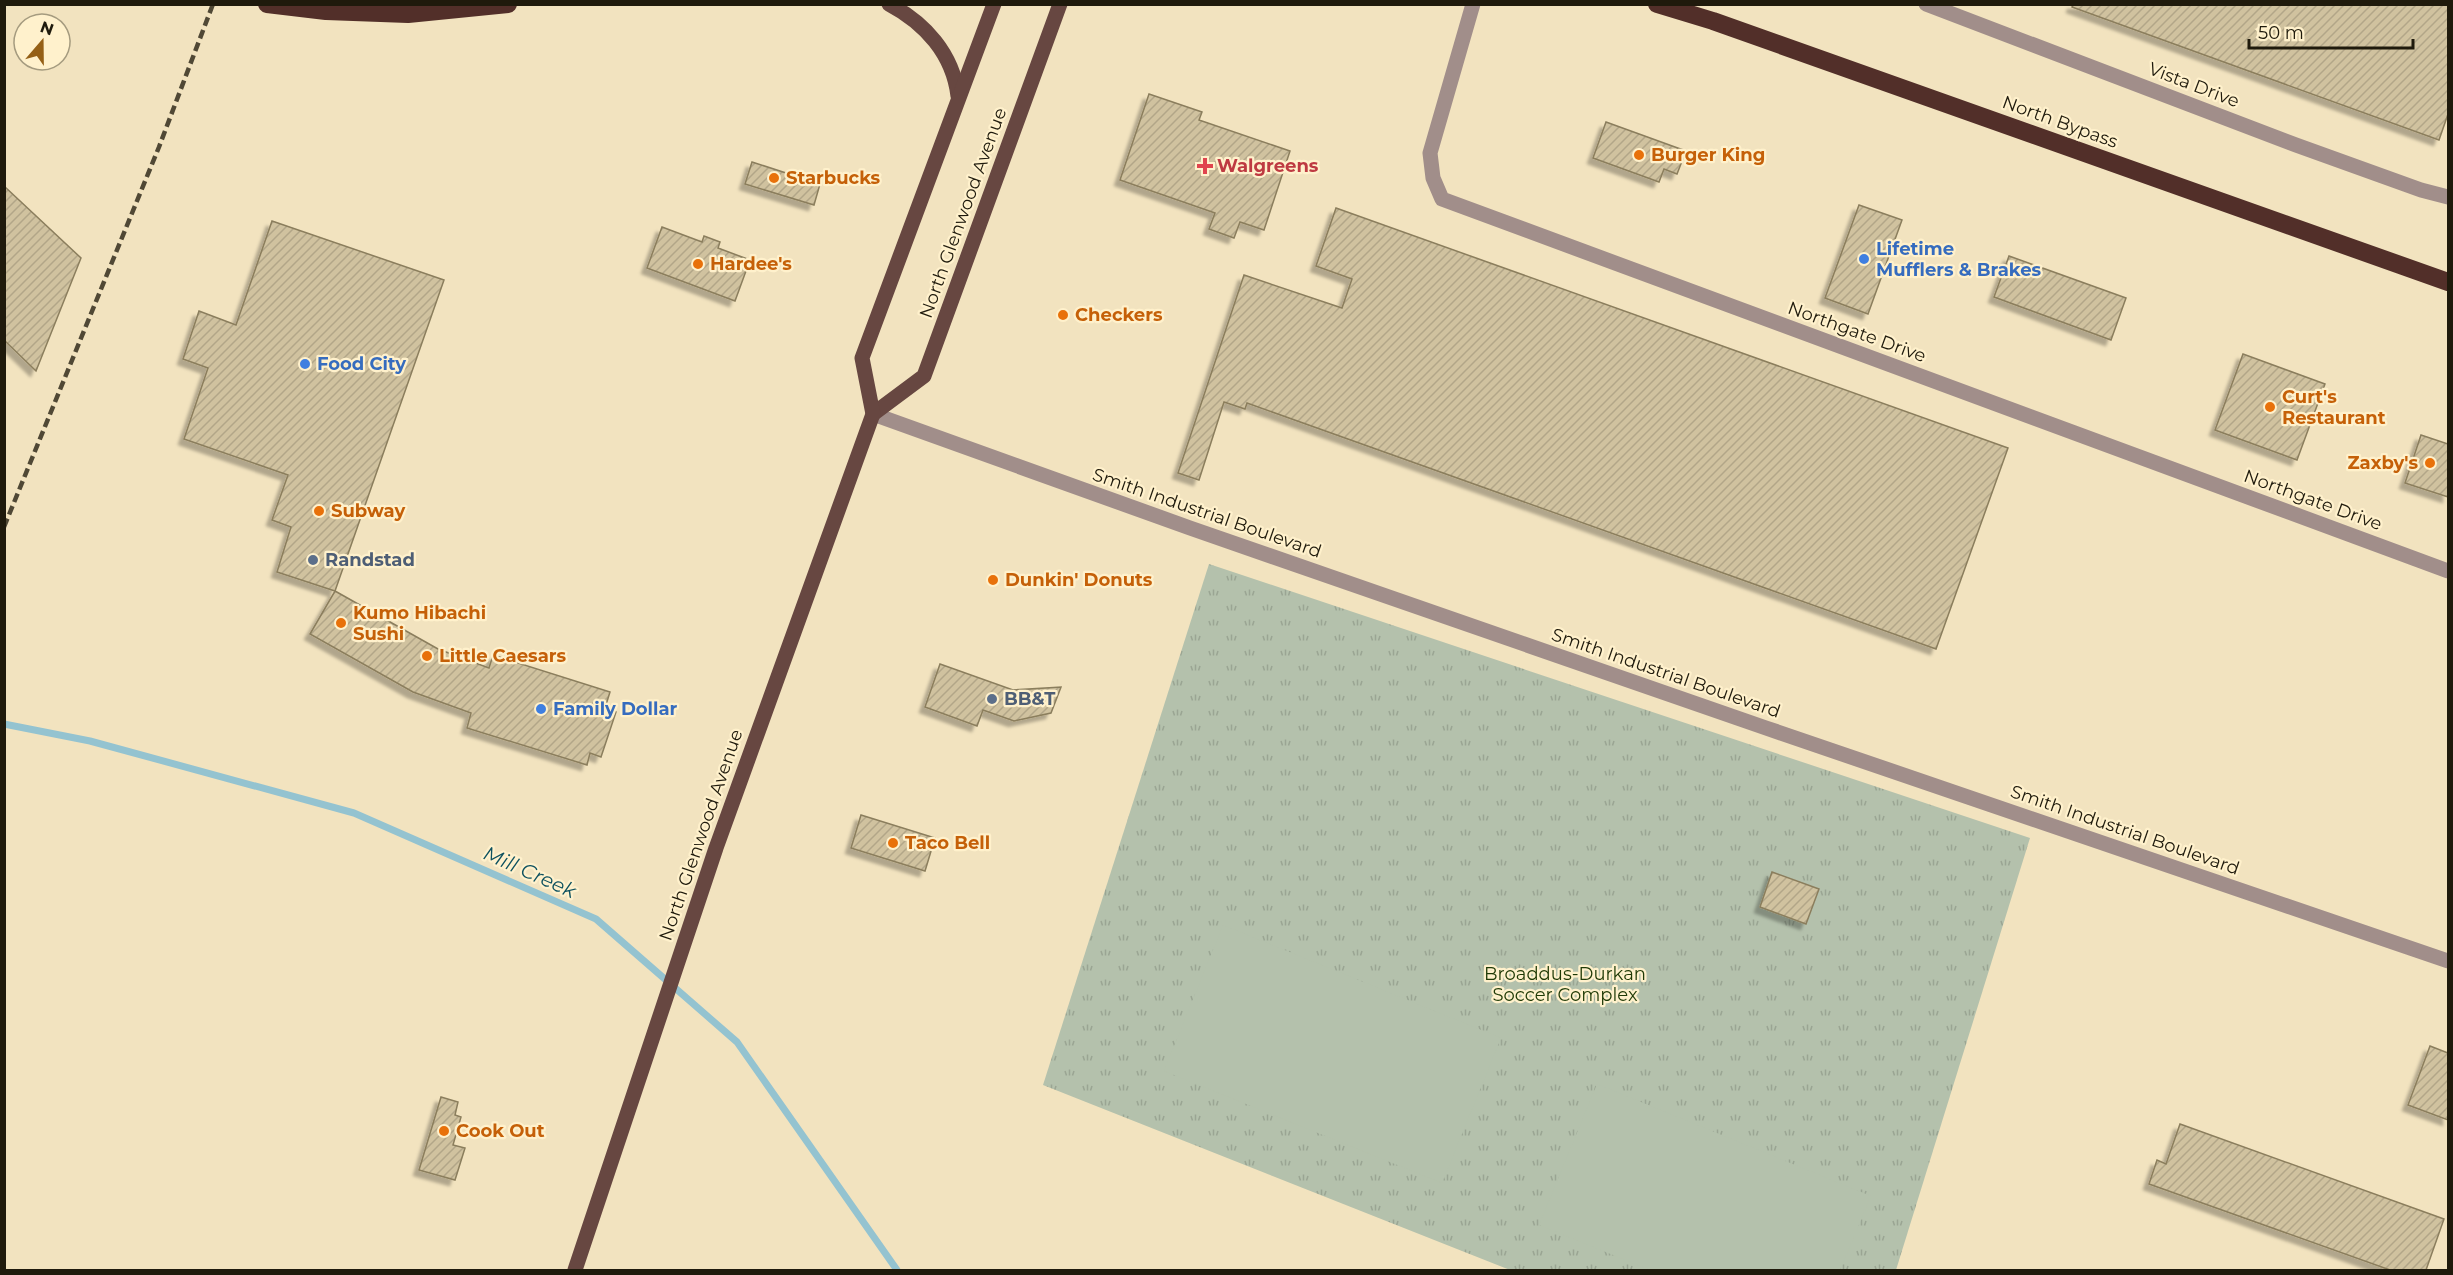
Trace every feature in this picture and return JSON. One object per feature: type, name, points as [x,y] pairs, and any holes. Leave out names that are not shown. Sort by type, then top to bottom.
[{"type":"highway","points":[[267,4],[326,11],[408,14],[508,4]]},
{"type":"highway","name":"North Bypass","points":[[1657,4],[1713,21],[2448,282]]},
{"type":"main road","points":[[889,4],[906,14],[939,44],[956,78],[958,100]]},
{"type":"main road","points":[[873,414],[862,358],[994,4]]},
{"type":"main road","name":"North Glenwood Avenue","points":[[575,1270],[717,848],[873,414],[924,376],[1060,4]]},
{"type":"street","name":"Northgate Drive","points":[[1473,4],[1430,153],[1433,178],[1442,199],[2448,571]]},
{"type":"street","name":"Vista Drive","points":[[1926,4],[2296,145],[2421,190],[2448,197]]},
{"type":"street","name":"Smith Industrial Boulevard","points":[[873,414],[1190,528],[1842,755],[2448,961]]},
{"type":"green space","name":"Broaddus-Durkan Soccer Complex","points":[[1209,564],[2030,838],[1896,1270],[1510,1270],[1043,1085]]},
{"type":"green space","points":[[1223,925],[1501,1038],[1442,1183],[1164,1071]]},
{"type":"green space","points":[[1597,1084],[1871,1196],[1840,1270],[1650,1270],[1539,1225]]},
{"type":"building","points":[[2073,4],[2448,4],[2448,114],[2439,140],[2072,7]]},
{"type":"building","name":"Walgreens","points":[[1149,94],[1202,112],[1199,120],[1290,151],[1264,230],[1240,222],[1234,238],[1209,229],[1215,213],[1120,180]]},
{"type":"building","name":"Burger King","points":[[1606,122],[1686,151],[1677,174],[1664,169],[1659,182],[1593,158]]},
{"type":"building","name":"Starbucks","points":[[752,162],[820,184],[814,205],[745,184]]},
{"type":"building","points":[[4,186],[81,258],[36,371],[4,340]]},
{"type":"building","name":"Lifetime Mufflers & Brakes","points":[[1859,205],[1902,220],[1868,314],[1825,298]]},
{"type":"building","points":[[1336,208],[2008,448],[1936,649],[1247,403],[1245,409],[1224,402],[1199,480],[1178,473],[1244,275],[1342,308],[1352,279],[1316,266]]},
{"type":"building","name":"Food City","points":[[272,221],[444,280],[335,591],[277,572],[291,527],[272,520],[288,475],[184,439],[208,368],[183,359],[199,311],[236,325]]},
{"type":"building","name":"Hardee's","points":[[662,227],[702,242],[704,236],[720,242],[718,248],[750,260],[735,301],[647,268]]},
{"type":"building","points":[[2009,256],[2126,298],[2111,340],[1994,297]]},
{"type":"building","name":"Curt's Restaurant","points":[[2243,354],[2325,384],[2297,460],[2215,430]]},
{"type":"building","name":"Zaxby's","points":[[2421,435],[2448,444],[2448,497],[2405,483]]},
{"type":"building","points":[[335,591],[438,649],[489,668],[493,655],[610,692],[605,708],[616,712],[601,757],[590,753],[587,765],[467,728],[471,713],[413,692],[310,634]]},
{"type":"building","name":"BB&T","points":[[940,664],[1013,690],[1061,687],[1051,713],[1014,721],[983,710],[977,726],[925,707]]},
{"type":"building","name":"Taco Bell","points":[[861,815],[935,838],[925,871],[851,848]]},
{"type":"building","points":[[1772,872],[1819,889],[1806,924],[1760,907]]},
{"type":"building","points":[[2430,1046],[2448,1053],[2448,1120],[2408,1105]]},
{"type":"building","name":"Cook Out","points":[[441,1097],[458,1102],[455,1115],[461,1117],[453,1145],[465,1148],[455,1180],[419,1170]]},
{"type":"building","points":[[2180,1124],[2444,1219],[2426,1270],[2390,1270],[2149,1184],[2157,1160],[2166,1164]]},
{"type":"waterway","name":"Mill Creek","points":[[4,724],[90,741],[354,813],[596,919],[737,1042],[897,1270]]},
{"type":"railway","points":[[4,527],[159,147],[213,4]]},
{"type":"place","name":"Burger King","points":[[1639,155]]},
{"type":"place","name":"Walgreens","points":[[1205,166]]},
{"type":"place","name":"Starbucks","points":[[774,178]]},
{"type":"place","name":"Lifetime Mufflers & Brakes","points":[[1864,259]]},
{"type":"place","name":"Hardee's","points":[[698,264]]},
{"type":"place","name":"Checkers","points":[[1063,315]]},
{"type":"place","name":"Food City","points":[[305,364]]},
{"type":"place","name":"Curt's Restaurant","points":[[2270,407]]},
{"type":"place","name":"Zaxby's","points":[[2430,463]]},
{"type":"place","name":"Subway","points":[[319,511]]},
{"type":"place","name":"Randstad","points":[[313,560]]},
{"type":"place","name":"Dunkin' Donuts","points":[[993,580]]},
{"type":"place","name":"Kumo Hibachi Sushi","points":[[341,623]]},
{"type":"place","name":"Little Caesars","points":[[427,656]]},
{"type":"place","name":"BB&T","points":[[992,699]]},
{"type":"place","name":"Family Dollar","points":[[541,709]]},
{"type":"place","name":"Taco Bell","points":[[893,843]]},
{"type":"place","name":"Cook Out","points":[[444,1131]]}]
